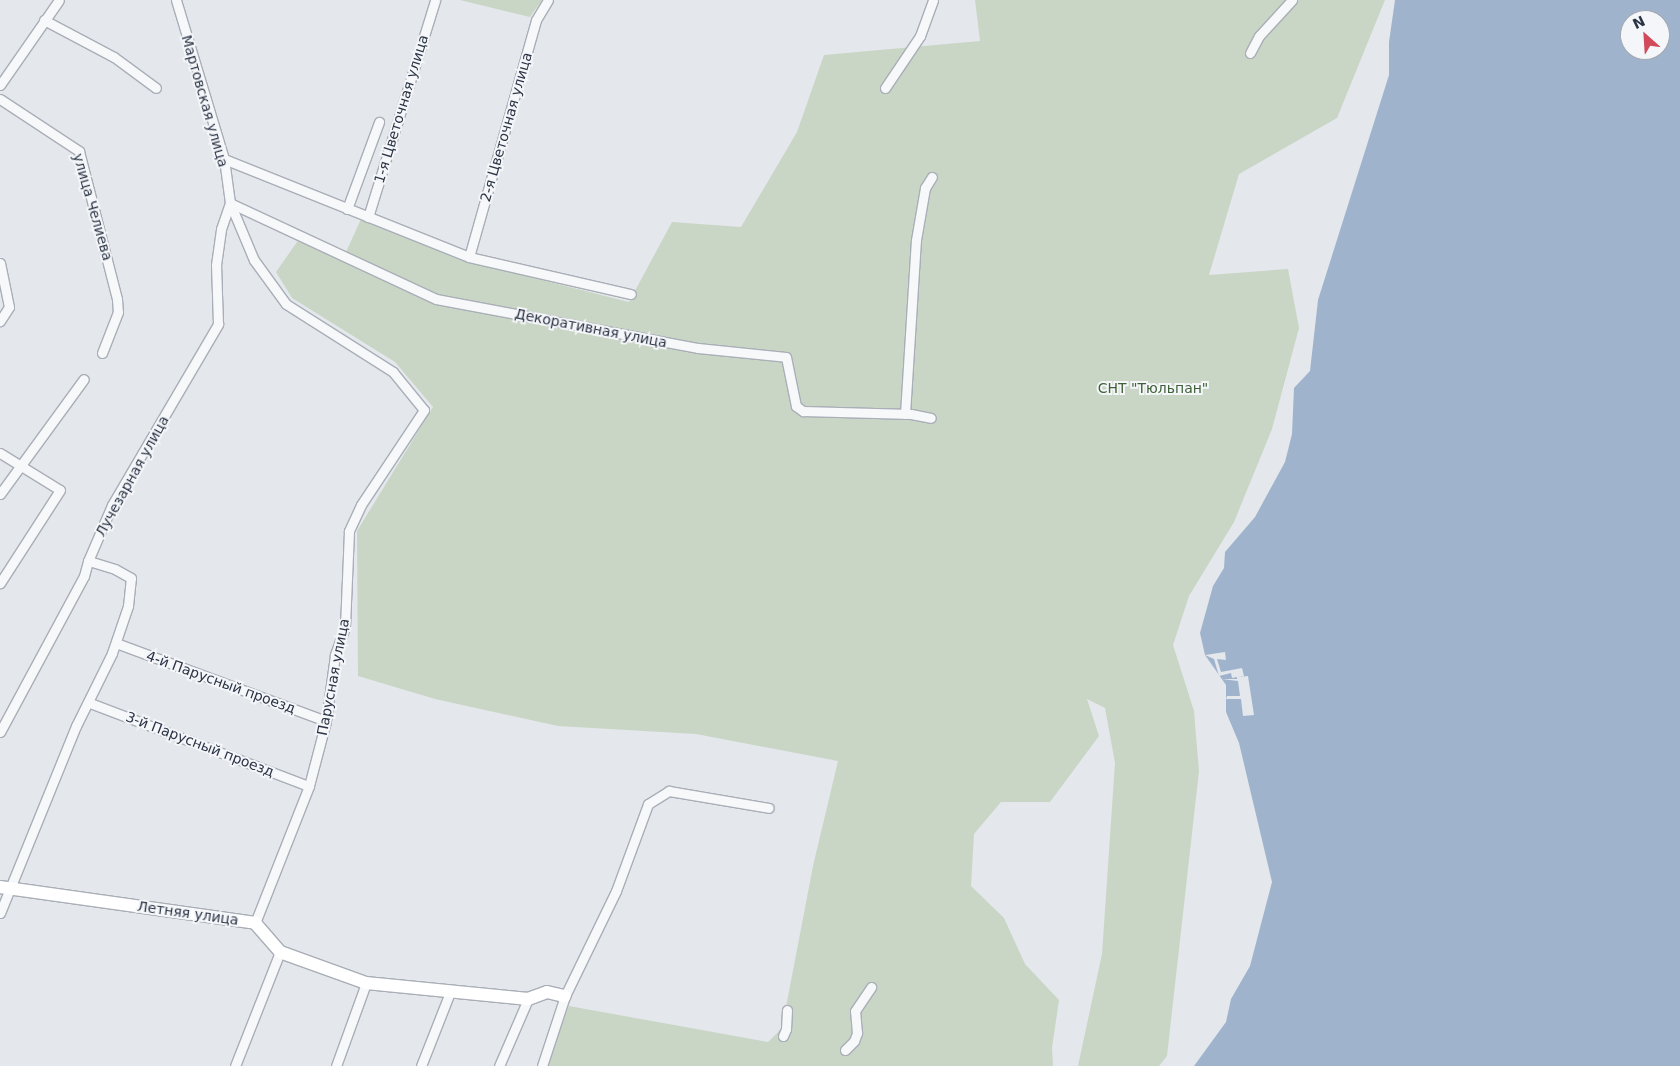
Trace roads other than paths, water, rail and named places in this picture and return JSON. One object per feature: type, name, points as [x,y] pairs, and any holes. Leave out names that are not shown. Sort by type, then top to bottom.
[{"type":"street","points":[[0,85],[58,0]]},
{"type":"street","name":"Мартовская улица","points":[[176,0],[224,159],[230,203]]},
{"type":"street","name":"1-я Цветочная улица","points":[[368,218],[435,0]]},
{"type":"street","name":"2-я Цветочная улица","points":[[469,257],[536,20],[548,0]]},
{"type":"street","points":[[886,88],[920,36],[933,0]]},
{"type":"street","points":[[1250,53],[1259,36],[1292,0]]},
{"type":"street","points":[[44,20],[114,57],[156,88]]},
{"type":"street","name":"улица Челиева","points":[[0,99],[79,151],[117,298],[118,312],[102,352]]},
{"type":"street","points":[[347,209],[379,122]]},
{"type":"street","points":[[224,159],[469,257],[631,294]]},
{"type":"street","points":[[905,414],[916,240],[925,188],[932,176]]},
{"type":"street","name":"Парусная улица","points":[[230,203],[254,260],[286,304],[393,372],[424,410],[360,505],[349,531],[350,560],[345,595],[345,627],[335,655],[326,721],[309,786],[255,923]]},
{"type":"street","name":"Декоративная улица","points":[[230,203],[436,299],[698,348],[786,357],[796,406],[803,411],[905,414],[931,418]]},
{"type":"street","name":"Лучезарная улица","points":[[0,732],[84,576],[88,561],[112,506],[218,324],[216,265],[221,229],[230,203]]},
{"type":"street","points":[[0,263],[9,307],[0,321]]},
{"type":"street","points":[[0,494],[19,464],[29,455],[84,378]]},
{"type":"street","points":[[0,453],[60,490],[0,583]]},
{"type":"street","points":[[0,913],[5,888],[76,726],[90,703],[116,643],[128,606],[132,578],[88,561]]},
{"type":"street","name":"4-й Парусный проезд","points":[[116,643],[326,721]]},
{"type":"street","name":"3-й Парусный проезд","points":[[90,703],[309,786]]},
{"type":"street","points":[[542,1066],[565,996],[612,899],[648,804],[669,791],[769,808]]},
{"type":"street","name":"Летняя улица","points":[[5,888],[255,923],[280,952]]},
{"type":"street","points":[[235,1066],[280,952],[366,982],[528,999],[547,992],[565,996]]},
{"type":"street","points":[[336,1066],[366,982]]},
{"type":"street","points":[[844,1050],[854,1041],[857,1033],[855,1011],[871,987]]},
{"type":"street","points":[[421,1066],[451,990]]},
{"type":"street","points":[[499,1066],[528,999]]},
{"type":"street","points":[[783,1036],[786,1029],[787,1010]]},
{"type":"water","points":[[1395,0],[1680,0],[1680,1066],[1194,1066],[1226,1022],[1231,999],[1250,966],[1272,882],[1239,743],[1226,712],[1226,685],[1205,655],[1200,633],[1213,586],[1224,568],[1225,552],[1255,517],[1285,462],[1292,434],[1294,388],[1310,371],[1318,300],[1389,75],[1389,42]]},
{"type":"park label","name":"СНТ \"Тюльпан\"","points":[[1153,388]]}]
